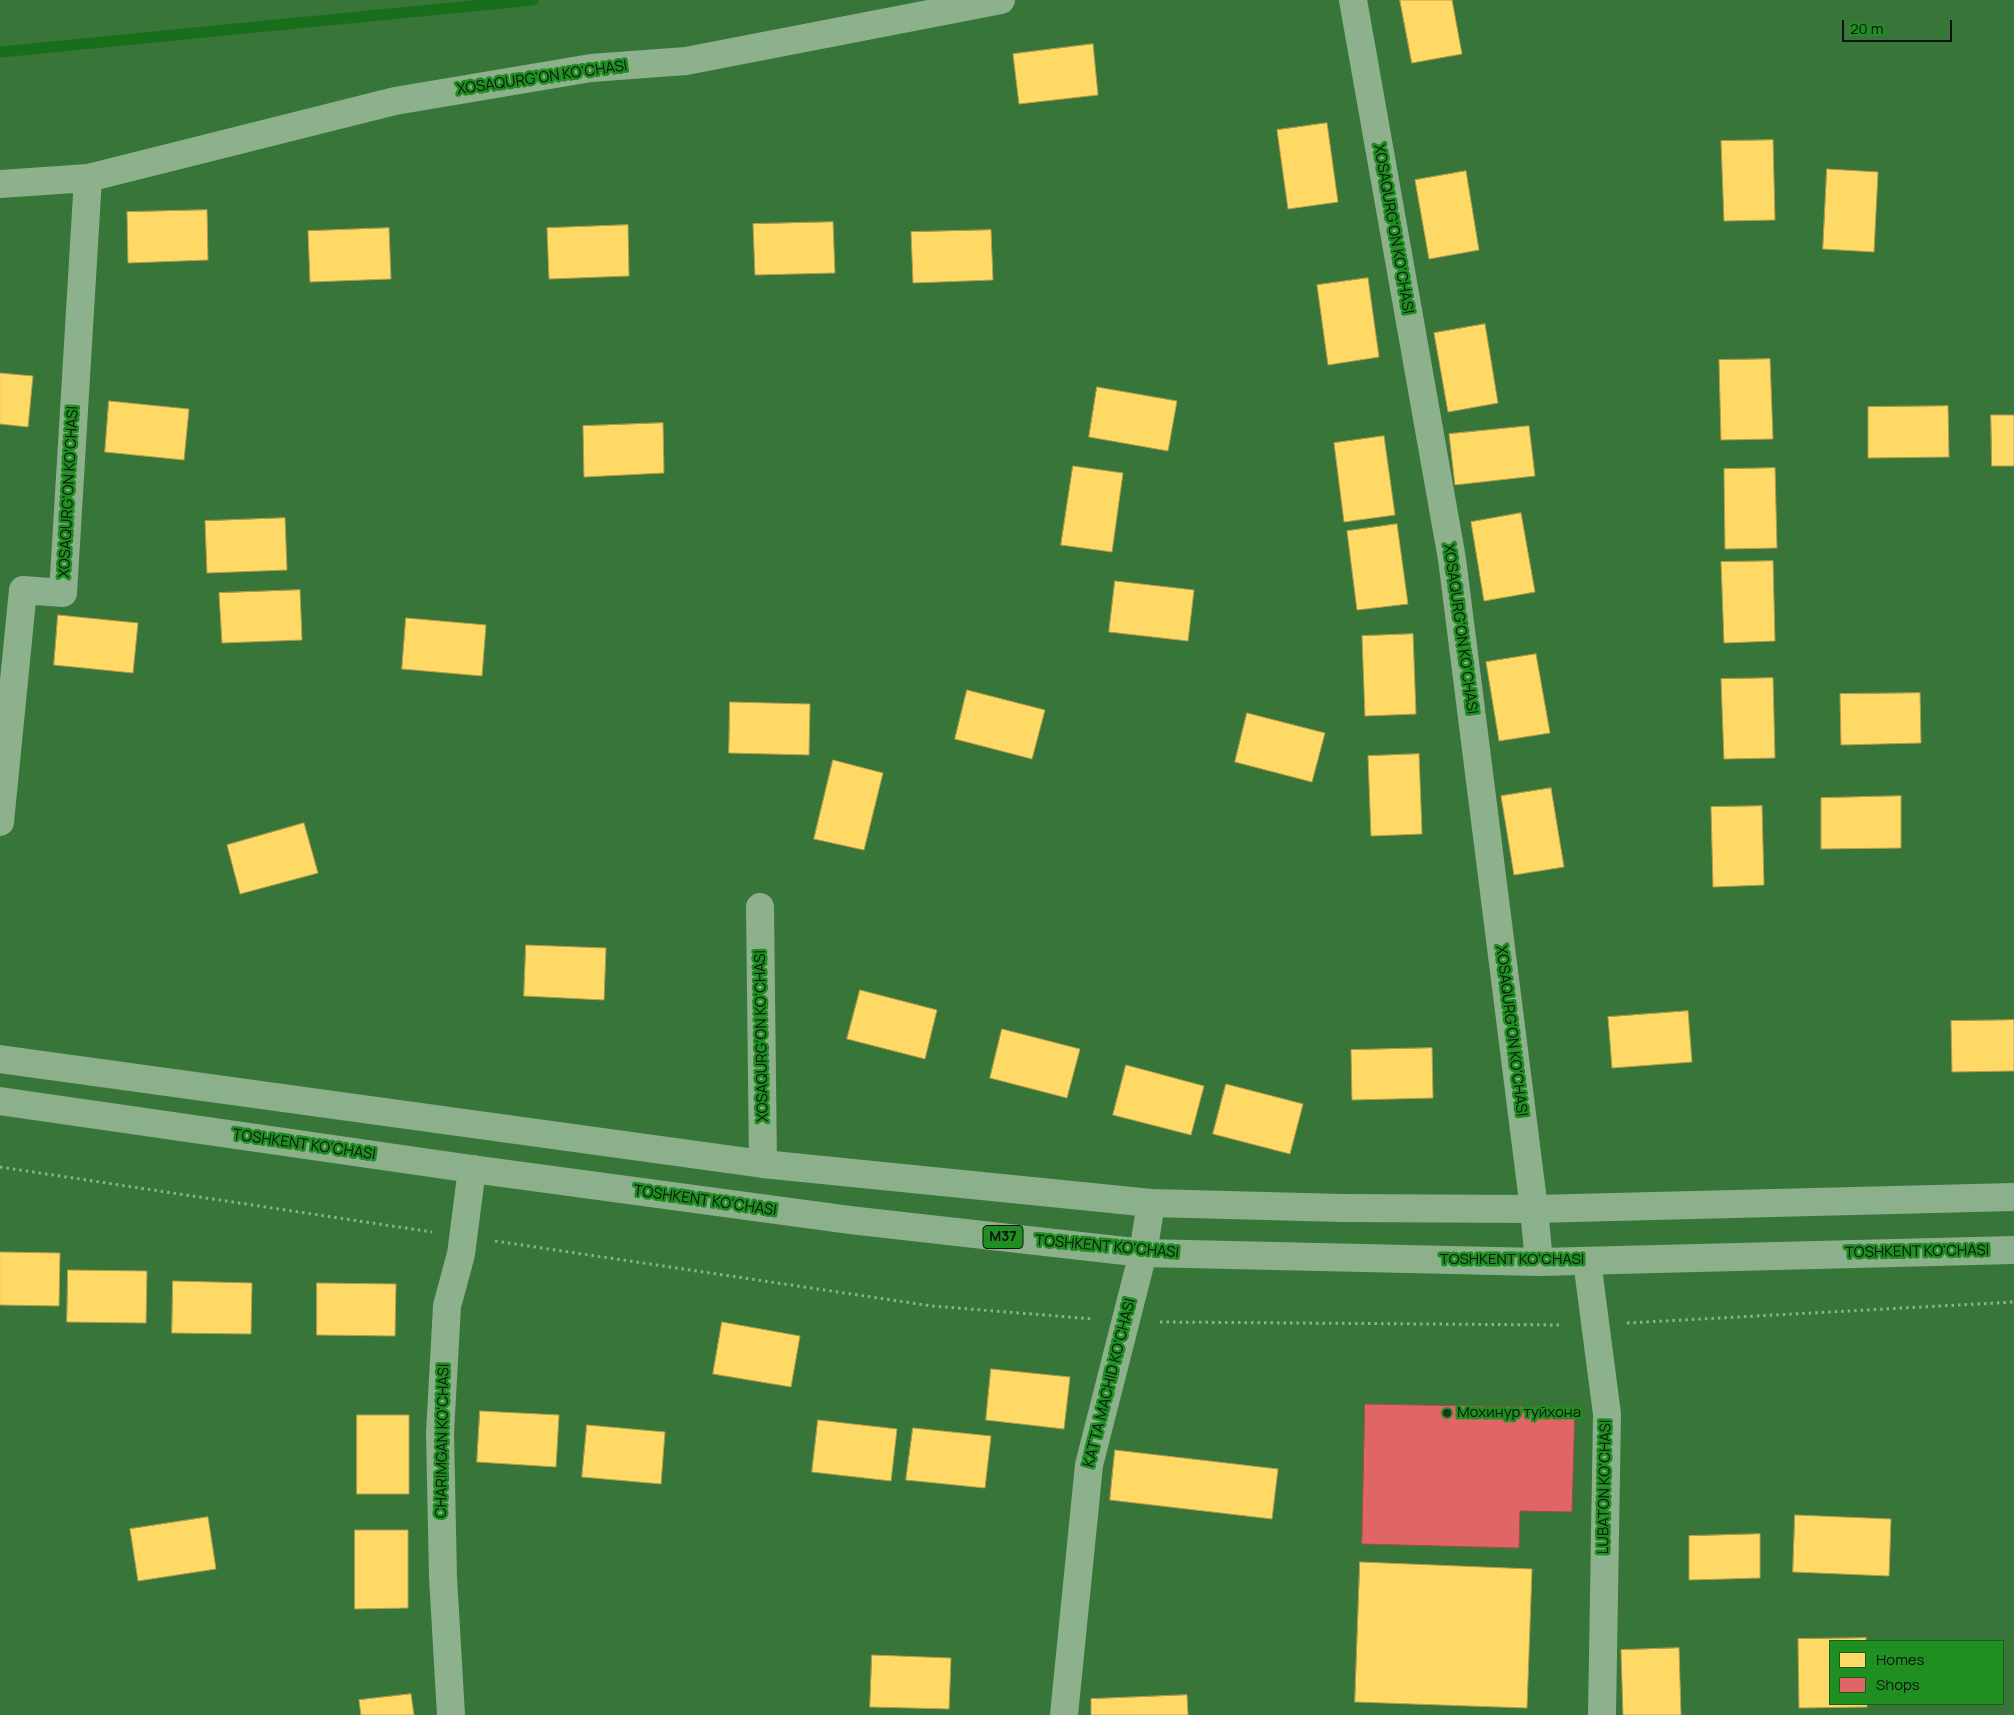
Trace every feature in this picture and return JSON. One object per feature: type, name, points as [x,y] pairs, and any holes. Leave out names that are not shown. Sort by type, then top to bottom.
[{"type":"highway","points":[[0,1059],[763,1164],[1151,1203],[1342,1208],[1534,1209],[2014,1197]]},
{"type":"highway","name":"TOSHKENT KO'CHASI","points":[[0,1101],[472,1169],[851,1220],[1143,1253],[1539,1262],[2014,1250]]},
{"type":"street","name":"XOSAQURG'ON KO'CHASI","points":[[0,184],[88,178],[395,100],[591,68],[686,61],[1001,0]]},
{"type":"street","name":"XOSAQURG'ON KO'CHASI","points":[[1353,0],[1452,559],[1534,1209],[1539,1262]]},
{"type":"street","name":"XOSAQURG'ON KO'CHASI","points":[[0,822],[23,590],[63,593],[88,178]]},
{"type":"street","name":"XOSAQURG'ON KO'CHASI","points":[[760,907],[763,1164]]},
{"type":"street","name":"CHARIMGAN KO'CHASI","points":[[451,1715],[443,1577],[440,1433],[447,1306],[461,1254],[472,1169]]},
{"type":"street","name":"KATTA MACHID KO'CHASI","points":[[1064,1715],[1088,1465],[1143,1253],[1151,1203]]},
{"type":"street","name":"LUBATON KO'CHASI","points":[[1587,1261],[1607,1414],[1602,1715]]},
{"type":"path","points":[[0,1167],[932,1306],[1126,1322],[1595,1325],[2014,1302]]},
{"type":"building: Homes","points":[[1400,0],[1452,0],[1462,54],[1412,63]]},
{"type":"building: Homes","points":[[1093,44],[1098,95],[1019,104],[1013,54]]},
{"type":"building: Homes","points":[[1327,123],[1338,202],[1288,209],[1277,130]]},
{"type":"building: Homes","points":[[1773,140],[1775,220],[1724,221],[1721,141]]},
{"type":"building: Homes","points":[[1827,169],[1878,172],[1874,252],[1823,249]]},
{"type":"building: Homes","points":[[1466,171],[1479,250],[1429,259],[1415,180]]},
{"type":"building: Homes","points":[[207,210],[208,260],[128,263],[127,212]]},
{"type":"building: Homes","points":[[833,222],[835,273],[755,275],[753,224]]},
{"type":"building: Homes","points":[[628,225],[629,276],[549,279],[547,228]]},
{"type":"building: Homes","points":[[389,228],[391,279],[310,282],[308,231]]},
{"type":"building: Homes","points":[[991,230],[993,280],[913,283],[911,232]]},
{"type":"building: Homes","points":[[1368,278],[1379,357],[1328,365],[1317,285]]},
{"type":"building: Homes","points":[[1485,324],[1498,403],[1448,412],[1434,333]]},
{"type":"building: Homes","points":[[1770,359],[1773,439],[1721,440],[1719,360]]},
{"type":"building: Homes","points":[[0,373],[33,376],[28,427],[0,424]]},
{"type":"building: Homes","points":[[1097,387],[1177,401],[1168,451],[1089,437]]},
{"type":"building: Homes","points":[[109,401],[189,409],[184,460],[105,452]]},
{"type":"building: Homes","points":[[1948,406],[1949,457],[1868,458],[1868,407]]},
{"type":"building: Homes","points":[[1991,415],[2014,415],[2014,466],[1992,466]]},
{"type":"building: Homes","points":[[663,423],[664,473],[584,477],[583,426]]},
{"type":"building: Homes","points":[[1529,426],[1535,476],[1455,485],[1449,434]]},
{"type":"building: Homes","points":[[1384,436],[1395,515],[1344,522],[1334,443]]},
{"type":"building: Homes","points":[[1073,466],[1123,473],[1112,552],[1061,545]]},
{"type":"building: Homes","points":[[1775,468],[1777,548],[1725,549],[1724,469]]},
{"type":"building: Homes","points":[[1521,513],[1535,592],[1484,601],[1471,522]]},
{"type":"building: Homes","points":[[285,518],[287,570],[207,573],[205,521]]},
{"type":"building: Homes","points":[[1397,524],[1408,604],[1357,610],[1347,531]]},
{"type":"building: Homes","points":[[1773,561],[1775,641],[1724,643],[1721,562]]},
{"type":"building: Homes","points":[[1115,581],[1194,590],[1188,641],[1109,632]]},
{"type":"building: Homes","points":[[300,590],[302,640],[222,643],[219,593]]},
{"type":"building: Homes","points":[[58,615],[138,623],[133,673],[54,665]]},
{"type":"building: Homes","points":[[406,618],[486,625],[482,676],[402,669]]},
{"type":"building: Homes","points":[[1413,634],[1416,714],[1365,716],[1362,636]]},
{"type":"building: Homes","points":[[1536,654],[1550,733],[1499,741],[1486,662]]},
{"type":"building: Homes","points":[[1773,678],[1775,758],[1724,759],[1721,679]]},
{"type":"building: Homes","points":[[967,690],[1045,710],[1032,759],[955,739]]},
{"type":"building: Homes","points":[[1920,693],[1921,743],[1841,745],[1840,694]]},
{"type":"building: Homes","points":[[730,702],[810,704],[809,755],[729,753]]},
{"type":"building: Homes","points":[[1247,713],[1325,733],[1312,782],[1235,762]]},
{"type":"building: Homes","points":[[1419,754],[1422,834],[1371,836],[1368,756]]},
{"type":"building: Homes","points":[[833,760],[883,773],[864,850],[814,839]]},
{"type":"building: Homes","points":[[1551,788],[1564,867],[1514,875],[1501,796]]},
{"type":"building: Homes","points":[[1901,796],[1901,848],[1821,849],[1821,798]]},
{"type":"building: Homes","points":[[1762,806],[1764,885],[1713,887],[1711,807]]},
{"type":"building: Homes","points":[[304,823],[318,873],[240,894],[227,845]]},
{"type":"building: Homes","points":[[526,945],[606,948],[604,1000],[524,996]]},
{"type":"building: Homes","points":[[860,990],[937,1010],[925,1059],[847,1039]]},
{"type":"building: Homes","points":[[1688,1011],[1692,1062],[1612,1068],[1608,1017]]},
{"type":"building: Homes","points":[[2014,1020],[2014,1071],[1952,1072],[1951,1021]]},
{"type":"building: Homes","points":[[1002,1029],[1080,1049],[1067,1098],[990,1078]]},
{"type":"building: Homes","points":[[1432,1048],[1433,1098],[1352,1100],[1351,1050]]},
{"type":"building: Homes","points":[[1126,1065],[1204,1086],[1191,1135],[1113,1115]]},
{"type":"building: Homes","points":[[1226,1084],[1303,1104],[1290,1154],[1213,1134]]},
{"type":"building: Homes","points":[[0,1252],[60,1253],[59,1306],[0,1305]]},
{"type":"building: Homes","points":[[68,1270],[147,1271],[146,1323],[67,1322]]},
{"type":"building: Homes","points":[[173,1281],[252,1283],[251,1334],[172,1333]]},
{"type":"building: Homes","points":[[317,1283],[396,1284],[395,1336],[317,1335]]},
{"type":"building: Homes","points":[[722,1322],[800,1336],[791,1387],[713,1374]]},
{"type":"building: Homes","points":[[991,1369],[1070,1377],[1064,1429],[986,1420]]},
{"type":"building: Homes","points":[[480,1411],[559,1415],[556,1467],[477,1462]]},
{"type":"building: Homes","points":[[357,1415],[409,1415],[409,1494],[357,1494]]},
{"type":"building: Homes","points":[[818,1420],[897,1429],[891,1481],[812,1472]]},
{"type":"building: Homes","points":[[587,1425],[665,1432],[661,1484],[582,1477]]},
{"type":"building: Homes","points":[[913,1428],[991,1436],[985,1488],[906,1480]]},
{"type":"building: Homes","points":[[1115,1450],[1278,1469],[1272,1519],[1110,1500]]},
{"type":"building: Homes","points":[[1795,1515],[1891,1519],[1889,1576],[1793,1572]]},
{"type":"building: Homes","points":[[208,1517],[216,1569],[138,1581],[130,1529]]},
{"type":"building: Homes","points":[[355,1530],[408,1530],[408,1608],[355,1609]]},
{"type":"building: Homes","points":[[1760,1534],[1760,1578],[1689,1580],[1689,1536]]},
{"type":"building: Homes","points":[[1360,1562],[1532,1569],[1527,1708],[1355,1702]]},
{"type":"building: Homes","points":[[1866,1638],[1866,1640],[1829,1640],[1829,1705],[1867,1705],[1867,1707],[1799,1708],[1798,1639]]},
{"type":"building: Homes","points":[[1679,1648],[1681,1715],[1623,1715],[1621,1650]]},
{"type":"building: Homes","points":[[872,1655],[951,1658],[949,1709],[870,1707]]},
{"type":"building: Homes","points":[[411,1694],[414,1715],[361,1715],[359,1700]]},
{"type":"building: Homes","points":[[1187,1695],[1188,1715],[1091,1715],[1091,1699]]},
{"type":"building: Shops","points":[[1365,1404],[1575,1408],[1572,1512],[1520,1511],[1519,1548],[1362,1544]]},
{"type":"waterway","points":[[0,52],[533,0]]},
{"type":"place","name":"Мохинур туйхона","points":[[1447,1413]]}]
